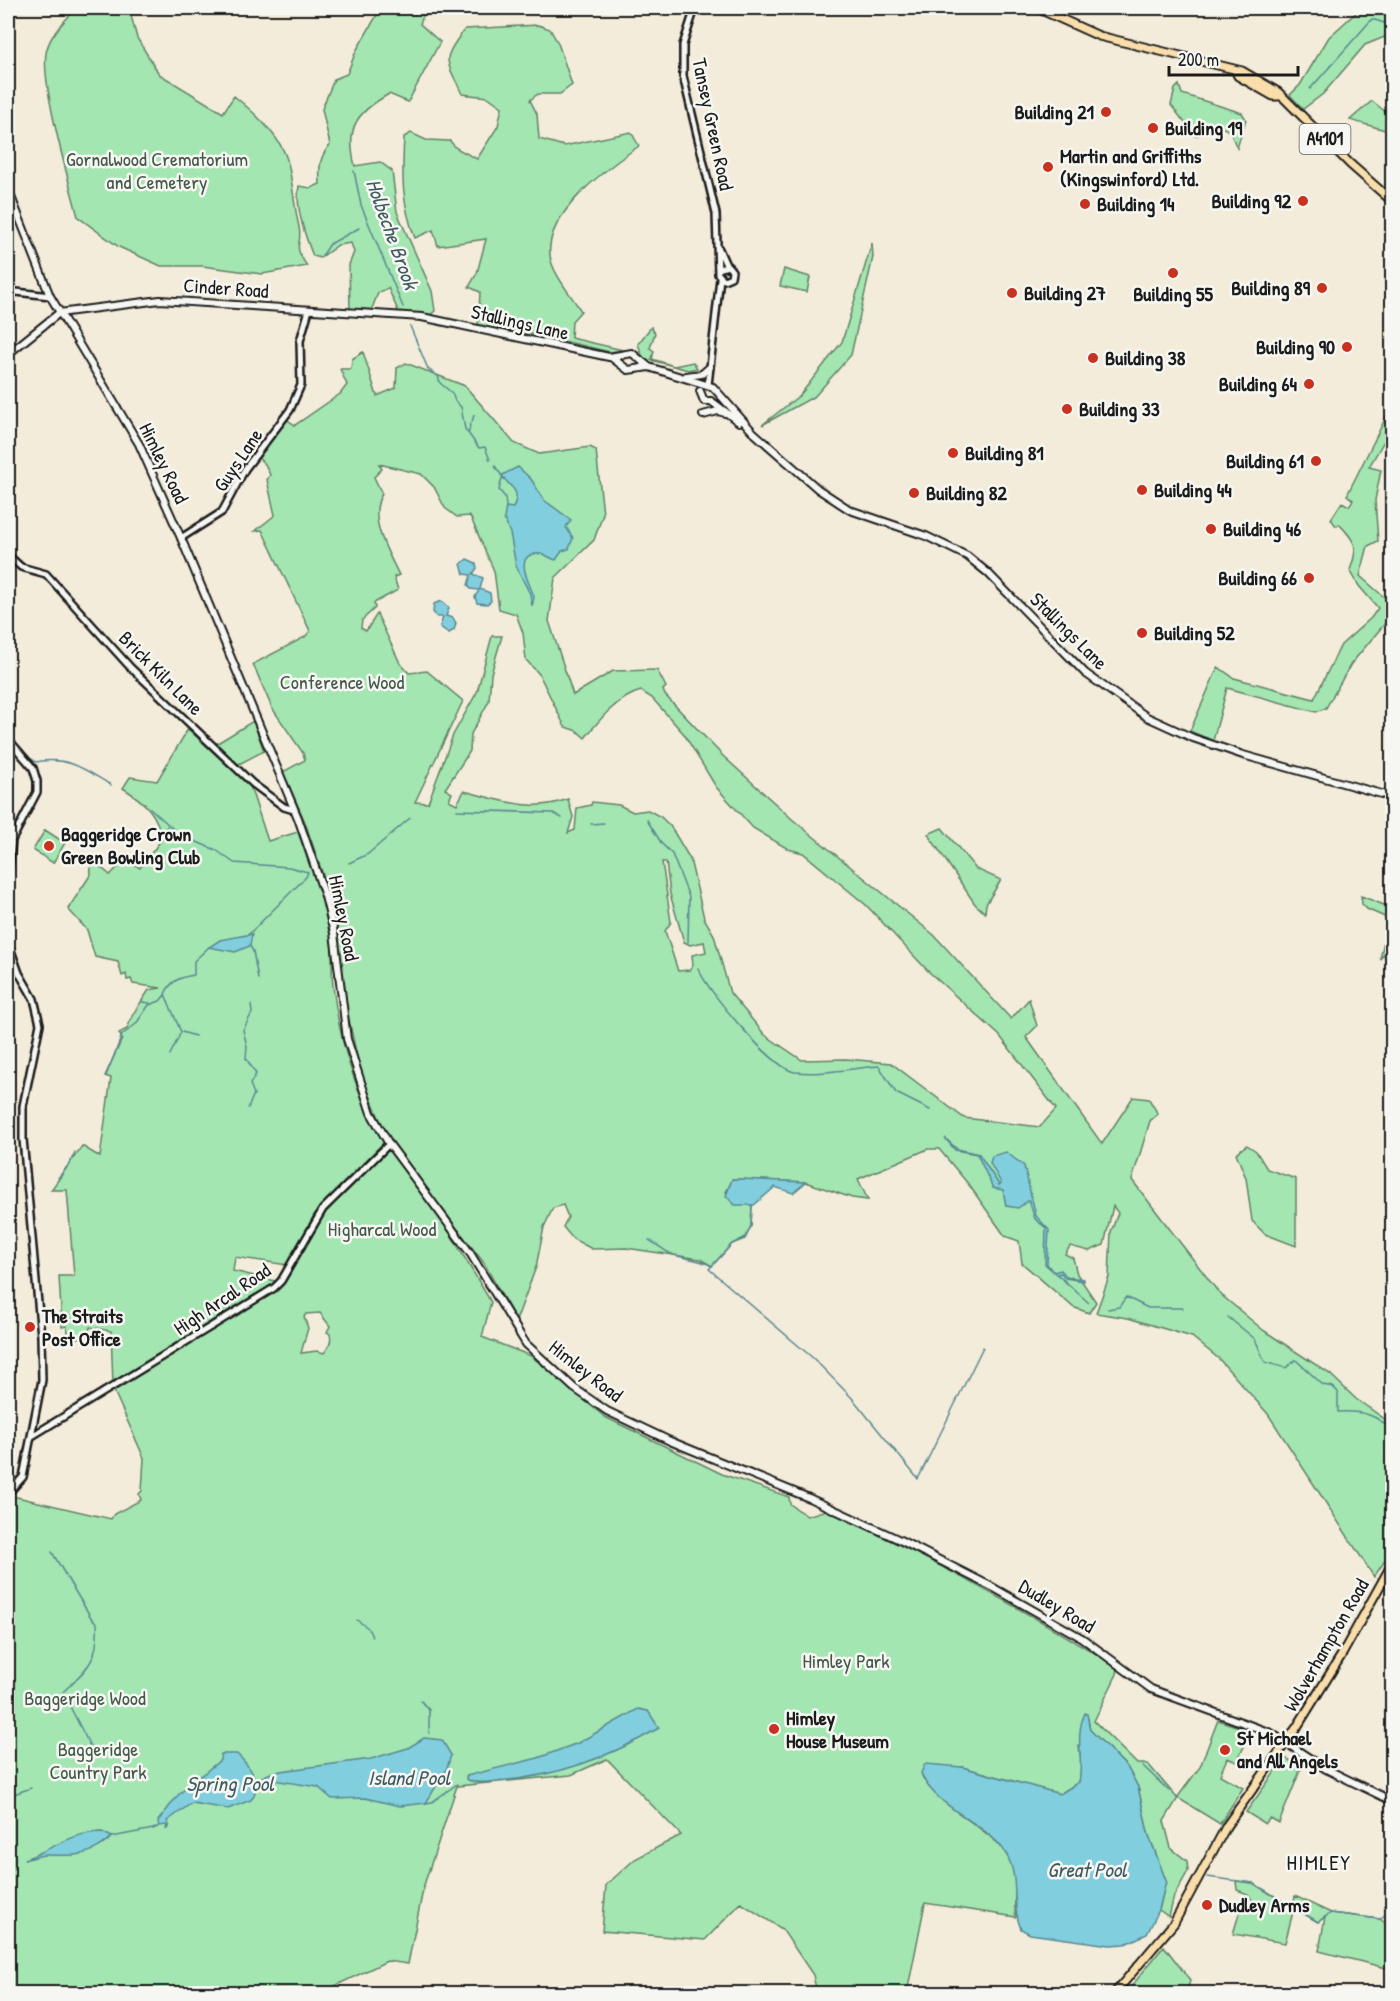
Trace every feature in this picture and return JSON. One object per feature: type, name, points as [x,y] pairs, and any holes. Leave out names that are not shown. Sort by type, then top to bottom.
[{"type":"main road","name":"A4101","points":[[1037,8],[1099,36],[1251,76],[1280,96],[1392,201]]},
{"type":"main road","name":"Himley Road","points":[[8,189],[50,296],[139,444],[181,538],[318,870],[329,914],[347,1039],[371,1113],[389,1144],[470,1252],[526,1344],[574,1388],[607,1411],[642,1429],[809,1498]]},
{"type":"main road","name":"Cinder Road","points":[[59,313],[160,300],[391,315]]},
{"type":"main road","points":[[8,354],[59,313]]},
{"type":"main road","name":"Stallings Lane","points":[[391,315],[422,317],[611,357],[623,354]]},
{"type":"main road","points":[[621,366],[620,359],[623,354],[632,353],[649,367]]},
{"type":"main road","points":[[611,357],[628,370],[649,367],[707,385],[716,391],[753,432]]},
{"type":"main road","points":[[634,368],[637,358]]},
{"type":"main road","points":[[680,376],[702,374],[710,367]]},
{"type":"main road","points":[[680,376],[700,391],[702,399],[711,401],[753,432]]},
{"type":"main road","points":[[700,391],[707,385]]},
{"type":"main road","points":[[711,401],[716,391]]},
{"type":"main road","points":[[703,415],[717,411],[728,414]]},
{"type":"main road","name":"Stallings Lane","points":[[753,432],[818,489],[850,510],[926,536],[967,556],[988,573],[1085,673],[1147,717],[1227,750],[1392,797]]},
{"type":"main road","name":"Dudley Road","points":[[809,1498],[993,1588],[1082,1638],[1151,1689],[1271,1732],[1326,1769],[1392,1801]]},
{"type":"main road","name":"Wolverhampton Road","points":[[1114,1994],[1174,1923],[1227,1825],[1287,1741],[1341,1656],[1392,1564]]},
{"type":"street","name":"Tansey Green Road","points":[[695,8],[683,45],[683,76],[708,172],[716,214],[719,269],[723,279]]},
{"type":"street","name":"Tansey Green Road","points":[[707,385],[719,290],[723,279],[732,274],[718,248]]},
{"type":"street","points":[[719,269],[726,265]]},
{"type":"street","points":[[8,291],[50,296]]},
{"type":"street","name":"Guys Lane","points":[[181,538],[223,511],[245,469],[290,410],[301,382],[300,341],[309,310]]},
{"type":"street","name":"Brick Kiln Lane","points":[[10,557],[21,567],[46,574],[130,667],[253,784],[284,807],[294,810]]},
{"type":"street","points":[[8,739],[33,768],[37,781],[37,792],[14,835],[8,878]]},
{"type":"street","points":[[8,942],[19,973],[34,999],[40,1024],[23,1106],[23,1139],[41,1336],[42,1380],[23,1477],[10,1489]]},
{"type":"street","name":"High Arcal Road","points":[[32,1436],[274,1288],[281,1281],[323,1209],[389,1144]]},
{"type":"green space","name":"Gornalwood Crematorium and Cemetery","points":[[76,8],[129,8],[137,38],[159,74],[223,113],[234,96],[266,126],[280,144],[288,163],[300,233],[298,249],[307,266],[262,274],[202,266],[161,266],[119,247],[78,217],[56,131],[45,62],[52,38]]},
{"type":"green space","points":[[381,8],[426,8],[420,24],[440,42],[408,102],[389,94],[369,107],[356,122],[352,141],[355,166],[380,162],[392,171],[397,212],[432,291],[435,311],[430,315],[399,313],[388,288],[378,293],[371,311],[350,309],[349,265],[354,252],[351,243],[338,245],[320,258],[313,256],[304,231],[298,203],[299,186],[311,188],[320,184],[320,163],[330,145],[322,109],[334,79],[347,74],[356,51]]},
{"type":"green space","points":[[1361,8],[1371,11],[1375,8],[1392,8],[1392,34],[1365,45],[1323,94],[1303,109],[1290,95],[1300,85],[1329,37]]},
{"type":"green space","points":[[538,25],[550,29],[558,43],[572,85],[560,94],[538,94],[530,100],[537,114],[539,139],[564,146],[631,132],[639,146],[610,167],[578,196],[554,230],[550,247],[552,264],[581,311],[572,321],[571,338],[623,350],[610,352],[538,335],[478,326],[480,292],[469,287],[477,273],[486,239],[438,246],[433,230],[415,238],[410,225],[403,176],[404,137],[411,133],[426,140],[450,141],[456,148],[477,159],[498,126],[502,107],[488,97],[462,94],[452,74],[448,60],[457,40],[465,29]]},
{"type":"green space","points":[[1179,85],[1182,94],[1242,113],[1246,119],[1237,148],[1230,132],[1224,128],[1195,136],[1171,105],[1175,89]]},
{"type":"green space","points":[[1372,101],[1392,117],[1392,136],[1385,130],[1350,120]]},
{"type":"green space","points":[[872,243],[873,257],[851,355],[815,396],[762,425],[800,395],[842,342]]},
{"type":"green space","points":[[784,269],[810,277],[807,292],[780,286]]},
{"type":"green space","points":[[651,327],[655,333],[650,348],[654,351],[652,359],[674,366],[693,362],[697,368],[688,370],[643,358],[638,344]]},
{"type":"green space","name":"Conference Wood","points":[[363,352],[377,396],[396,388],[397,368],[406,363],[465,386],[514,443],[539,454],[590,447],[596,450],[603,514],[594,540],[555,578],[549,621],[573,695],[613,671],[657,670],[666,687],[663,690],[665,695],[723,756],[792,819],[934,935],[1011,1019],[1029,999],[1037,1026],[1026,1037],[1102,1144],[1133,1097],[1149,1099],[1158,1114],[1150,1121],[1132,1180],[1219,1293],[1263,1330],[1330,1374],[1356,1399],[1392,1424],[1392,1550],[1374,1577],[1268,1414],[1219,1359],[1192,1337],[1128,1318],[1096,1313],[1109,1277],[1111,1232],[1118,1213],[1113,1206],[1104,1245],[1089,1251],[1070,1246],[1065,1254],[1073,1258],[1077,1274],[1096,1302],[1089,1313],[1073,1307],[1022,1263],[1019,1241],[1005,1236],[969,1185],[939,1149],[928,1149],[858,1179],[868,1200],[852,1198],[806,1182],[733,1179],[726,1192],[739,1203],[752,1205],[751,1226],[745,1239],[732,1244],[712,1266],[700,1259],[626,1248],[592,1249],[573,1239],[563,1227],[568,1217],[563,1205],[553,1208],[544,1227],[536,1267],[516,1321],[484,1263],[395,1148],[381,1123],[360,1070],[342,988],[334,917],[323,875],[305,822],[283,772],[305,760],[303,753],[272,708],[253,664],[305,637],[310,631],[262,530],[255,531],[275,515],[267,480],[270,475],[265,464],[258,458],[286,419],[295,425],[340,394],[347,385],[340,369],[351,369],[352,359]],"holes":[[[379,464],[421,474],[434,487],[445,508],[457,517],[470,516],[494,571],[499,609],[516,614],[523,633],[526,660],[539,674],[565,727],[577,731],[585,738],[603,717],[625,698],[641,691],[652,698],[684,734],[716,787],[753,828],[788,849],[803,853],[866,905],[929,972],[999,1035],[1056,1109],[1040,1127],[964,1118],[891,1063],[846,1059],[802,1060],[765,1035],[730,993],[714,935],[704,918],[690,859],[671,827],[661,817],[648,810],[633,812],[619,805],[592,802],[591,805],[577,808],[575,830],[568,833],[573,817],[568,799],[555,803],[529,805],[464,791],[457,804],[449,800],[452,793],[445,789],[470,751],[471,734],[489,701],[491,674],[502,636],[492,636],[477,692],[453,735],[428,803],[415,802],[463,701],[427,671],[409,673],[400,663],[377,614],[366,631],[361,628],[362,620],[375,608],[374,603],[398,590],[394,577],[399,575],[385,546],[378,524],[378,503],[382,494],[374,477],[382,469]],[[662,862],[666,862],[670,894],[684,942],[690,945],[704,942],[706,952],[692,955],[693,965],[690,970],[678,971],[665,931],[671,922]]]},
{"type":"green space","points":[[1392,405],[1392,427],[1369,467],[1381,470],[1375,500],[1378,541],[1368,546],[1360,576],[1392,604],[1392,615],[1351,664],[1326,708],[1316,712],[1227,688],[1213,741],[1190,731],[1218,667],[1234,678],[1314,699],[1341,645],[1371,618],[1378,608],[1359,586],[1350,570],[1355,550],[1352,540],[1339,524],[1336,526],[1331,519],[1342,502],[1349,506],[1353,500],[1347,495]]},
{"type":"green space","points":[[253,721],[264,751],[237,765],[216,744]]},
{"type":"green space","points":[[188,729],[250,786],[268,841],[298,832],[311,869],[314,869],[328,919],[332,942],[332,974],[336,1008],[350,1067],[365,1105],[384,1142],[317,1210],[287,1265],[235,1257],[233,1271],[275,1281],[273,1284],[113,1385],[111,1331],[90,1327],[88,1335],[69,1341],[67,1326],[62,1327],[59,1276],[74,1276],[67,1190],[51,1190],[82,1146],[100,1157],[111,1078],[105,1076],[122,1039],[119,1033],[127,1029],[133,1014],[149,990],[161,988],[133,984],[131,979],[127,980],[126,974],[122,976],[118,962],[95,957],[87,930],[68,909],[91,874],[90,858],[110,875],[126,859],[140,868],[162,839],[157,822],[149,809],[123,788],[130,777],[157,781]]},
{"type":"green space","points":[[942,828],[976,869],[1001,880],[986,904],[985,913],[975,904],[928,834]]},
{"type":"green space","name":"Baggeridge Crown Green Bowling Club","points":[[45,830],[65,843],[53,863],[33,850]]},
{"type":"green space","points":[[1361,896],[1392,908],[1392,945],[1380,959],[1389,919],[1367,909],[1362,904]]},
{"type":"green space","points":[[1247,1145],[1256,1151],[1267,1169],[1296,1179],[1296,1246],[1265,1234],[1252,1221],[1246,1178],[1236,1153]]},
{"type":"green space","points":[[388,1147],[441,1218],[491,1302],[482,1337],[531,1356],[605,1417],[722,1474],[789,1497],[790,1504],[807,1516],[826,1510],[862,1526],[967,1580],[1103,1658],[1118,1669],[1094,1721],[1137,1764],[1148,1764],[1177,1798],[1200,1767],[1218,1720],[1251,1731],[1237,1762],[1227,1758],[1220,1775],[1243,1788],[1220,1824],[1178,1798],[1164,1821],[1171,1848],[1187,1861],[1188,1871],[1174,1896],[1169,1917],[1159,1910],[1166,1881],[1148,1833],[1138,1787],[1127,1767],[1090,1730],[1088,1718],[1079,1746],[1082,1767],[1079,1782],[1060,1794],[962,1767],[922,1776],[942,1800],[983,1831],[1006,1853],[1015,1873],[1016,1917],[925,1903],[907,1993],[817,1993],[813,1975],[782,1929],[741,1903],[705,1940],[602,1931],[606,1885],[635,1859],[681,1835],[607,1759],[571,1775],[457,1786],[424,1885],[408,1964],[387,1961],[320,1993],[8,1994],[8,1495],[111,1519],[114,1514],[141,1500],[139,1494],[142,1491],[144,1458],[114,1391],[284,1283],[325,1213]],"holes":[[[320,1313],[330,1326],[327,1332],[330,1334],[330,1342],[324,1353],[317,1351],[301,1353],[308,1328],[304,1317],[306,1314]]]},
{"type":"green space","points":[[1285,1758],[1302,1766],[1279,1823],[1270,1818],[1265,1824],[1246,1812]]},
{"type":"green space","points":[[1236,1881],[1253,1883],[1293,1908],[1295,1896],[1331,1913],[1380,1919],[1392,1928],[1386,1968],[1319,1951],[1325,1917],[1318,1922],[1294,1908],[1285,1943],[1233,1934],[1240,1911],[1245,1910],[1252,1900],[1248,1894],[1237,1890]]},
{"type":"green space","points":[[1164,1946],[1190,1980],[1187,1993],[1126,1993]]},
{"type":"water","points":[[518,467],[531,479],[544,500],[571,520],[566,527],[573,538],[569,549],[562,551],[556,560],[542,554],[526,558],[525,571],[534,597],[532,606],[530,594],[516,566],[510,533],[504,519],[506,507],[513,508],[516,496],[514,489],[502,475]]},
{"type":"water","points":[[467,559],[476,563],[477,568],[473,574],[483,578],[480,589],[490,593],[491,601],[487,604],[477,603],[475,597],[479,590],[471,589],[468,585],[471,575],[464,574],[461,564]]},
{"type":"water","points":[[441,601],[449,608],[446,616],[453,618],[456,623],[454,630],[449,633],[440,627],[443,617],[437,617],[433,612],[434,604]]},
{"type":"water","points":[[252,934],[250,946],[235,952],[209,947],[220,940]]},
{"type":"water","points":[[945,1138],[957,1149],[979,1154],[999,1185],[1001,1183],[990,1163],[992,1156],[1006,1152],[1024,1166],[1036,1216],[1049,1230],[1047,1264],[1051,1269],[1045,1264],[1046,1228],[1035,1219],[1029,1200],[1018,1208],[1006,1206],[1003,1190],[993,1188],[977,1154],[955,1150]]},
{"type":"water","points":[[732,1179],[806,1182],[793,1193],[775,1187],[754,1205],[735,1205],[726,1196]]},
{"type":"water","points":[[1061,1270],[1067,1277],[1084,1279],[1084,1281],[1065,1278],[1061,1273],[1057,1274],[1089,1303],[1054,1272]]},
{"type":"water","points":[[638,1709],[648,1711],[659,1728],[602,1756],[561,1770],[519,1779],[473,1782],[466,1779],[466,1776],[538,1758],[578,1743]]},
{"type":"water","name":"Great Pool","points":[[1085,1713],[1090,1730],[1127,1767],[1138,1787],[1148,1833],[1166,1881],[1159,1910],[1147,1934],[1125,1944],[1110,1945],[1030,1934],[1021,1929],[1016,1910],[1013,1871],[1005,1852],[987,1833],[937,1795],[927,1785],[921,1773],[925,1764],[962,1767],[1060,1794],[1079,1782],[1080,1730]]},
{"type":"water","name":"Island Pool","points":[[424,1738],[442,1740],[451,1755],[447,1768],[426,1803],[400,1806],[365,1798],[332,1799],[318,1787],[260,1778],[273,1772],[371,1759],[408,1748]]},
{"type":"water","name":"Spring Pool","points":[[221,1754],[237,1754],[250,1769],[256,1787],[251,1800],[228,1809],[192,1803],[167,1821],[169,1826],[166,1830],[167,1825],[159,1826],[158,1821],[179,1794],[220,1760]]},
{"type":"water","points":[[102,1832],[112,1837],[90,1852],[74,1855],[44,1855],[24,1859],[71,1838]]},
{"type":"waterway","points":[[1310,89],[1372,19],[1384,23],[1392,18]]},
{"type":"waterway","name":"Holbeche Brook","points":[[354,171],[361,205],[403,307]]},
{"type":"waterway","points":[[322,256],[330,244],[359,228]]},
{"type":"waterway","name":"Holbeche Brook","points":[[410,326],[428,369],[438,376],[440,383],[452,393],[455,401],[461,407],[465,429],[479,448],[485,447],[490,460]]},
{"type":"waterway","points":[[472,422],[474,415]]},
{"type":"waterway","points":[[469,432],[470,424]]},
{"type":"waterway","name":"Holbeche Brook","points":[[495,466],[504,479]]},
{"type":"waterway","points":[[502,478],[499,490],[505,497],[506,507]]},
{"type":"waterway","points":[[32,759],[36,762],[67,762],[111,785]]},
{"type":"waterway","points":[[150,808],[180,835],[216,850],[234,863],[289,867],[308,872],[306,877],[248,935]]},
{"type":"waterway","points":[[457,810],[553,813],[562,818]]},
{"type":"waterway","points":[[349,863],[368,854],[410,818]]},
{"type":"waterway","name":"Holbeche Brook","points":[[647,820],[662,844],[672,854],[689,897],[688,942]]},
{"type":"waterway","points":[[591,824],[604,823]]},
{"type":"waterway","points":[[161,841],[167,826]]},
{"type":"waterway","points":[[250,946],[258,979]]},
{"type":"waterway","points":[[170,1055],[181,1032],[165,994],[170,985],[177,980],[194,975],[194,961],[209,947]]},
{"type":"waterway","name":"Holbeche Brook","points":[[698,968],[726,1010],[757,1044],[785,1068],[795,1072],[816,1073],[879,1066],[896,1093],[930,1110]]},
{"type":"waterway","points":[[106,1076],[122,1035],[136,1024],[149,1005],[160,1001],[165,995]]},
{"type":"waterway","points":[[142,1002],[150,1003]]},
{"type":"waterway","points":[[248,1108],[254,1094],[250,1084],[256,1074],[246,1058],[247,1046],[243,1030],[252,1013],[251,1005]]},
{"type":"waterway","points":[[182,1032],[195,1036]]},
{"type":"waterway","points":[[58,1178],[70,1163],[75,1152]]},
{"type":"waterway","points":[[752,1205],[751,1226],[746,1237],[732,1244],[709,1269],[814,1359],[853,1399],[918,1479],[983,1347]]},
{"type":"waterway","points":[[649,1240],[671,1254],[712,1266]]},
{"type":"waterway","name":"Holbeche Brook","points":[[1108,1309],[1119,1307],[1126,1297],[1148,1308],[1183,1308]]},
{"type":"waterway","name":"Holbeche Brook","points":[[1228,1317],[1255,1339],[1265,1362],[1286,1368],[1295,1360],[1297,1361],[1323,1385],[1333,1387],[1338,1392],[1338,1412],[1355,1412],[1374,1417],[1392,1431]]},
{"type":"waterway","points":[[52,1552],[66,1576]]},
{"type":"waterway","points":[[63,1692],[90,1663],[97,1636],[97,1623],[92,1619],[67,1578]]},
{"type":"waterway","points":[[357,1620],[368,1628]]},
{"type":"waterway","points":[[369,1630],[372,1637]]},
{"type":"waterway","points":[[65,1697],[83,1732]]},
{"type":"waterway","points":[[421,1701],[429,1710],[429,1733]]},
{"type":"waterway","points":[[84,1734],[94,1755]]},
{"type":"waterway","points":[[1143,1766],[1169,1791]]},
{"type":"waterway","points":[[426,1803],[432,1802],[457,1784]]},
{"type":"waterway","points":[[8,1796],[31,1788]]},
{"type":"waterway","points":[[112,1837],[159,1826]]},
{"type":"waterway","points":[[1207,1877],[1253,1883],[1318,1922],[1331,1913],[1380,1919],[1388,1912],[1392,1916]]},
{"type":"place","name":"Building 21","points":[[1106,112]]},
{"type":"place","name":"Building 19","points":[[1153,128]]},
{"type":"place","name":"Martin and Griffiths (Kingswinford) Ltd.","points":[[1048,167]]},
{"type":"place","name":"Building 92","points":[[1303,201]]},
{"type":"place","name":"Building 14","points":[[1085,204]]},
{"type":"place","name":"Building 55","points":[[1173,273]]},
{"type":"place","name":"Building 89","points":[[1322,288]]},
{"type":"place","name":"Building 27","points":[[1012,293]]},
{"type":"place","name":"Building 90","points":[[1347,347]]},
{"type":"place","name":"Building 38","points":[[1093,358]]},
{"type":"place","name":"Building 64","points":[[1309,384]]},
{"type":"place","name":"Building 33","points":[[1067,409]]},
{"type":"place","name":"Building 81","points":[[953,453]]},
{"type":"place","name":"Building 61","points":[[1316,461]]},
{"type":"place","name":"Building 44","points":[[1142,490]]},
{"type":"place","name":"Building 82","points":[[914,493]]},
{"type":"place","name":"Building 46","points":[[1211,529]]},
{"type":"place","name":"Building 66","points":[[1309,578]]},
{"type":"place","name":"Building 52","points":[[1142,633]]},
{"type":"place","name":"Baggeridge Crown Green Bowling Club","points":[[49,846]]},
{"type":"place","name":"The Straits Post Office","points":[[30,1327]]},
{"type":"place","name":"Himley House Museum","points":[[774,1729]]},
{"type":"place","name":"St Michael and All Angels","points":[[1225,1750]]},
{"type":"place","name":"Dudley Arms","points":[[1207,1905]]},
{"type":"district","name":"HIMLEY","points":[[1319,1862]]},
{"type":"park label","name":"Higharcal Wood","points":[[382,1229]]},
{"type":"park label","name":"Himley Park","points":[[846,1661]]},
{"type":"park label","name":"Baggeridge Wood","points":[[85,1698]]},
{"type":"park label","name":"Baggeridge Country Park","points":[[98,1760]]}]
